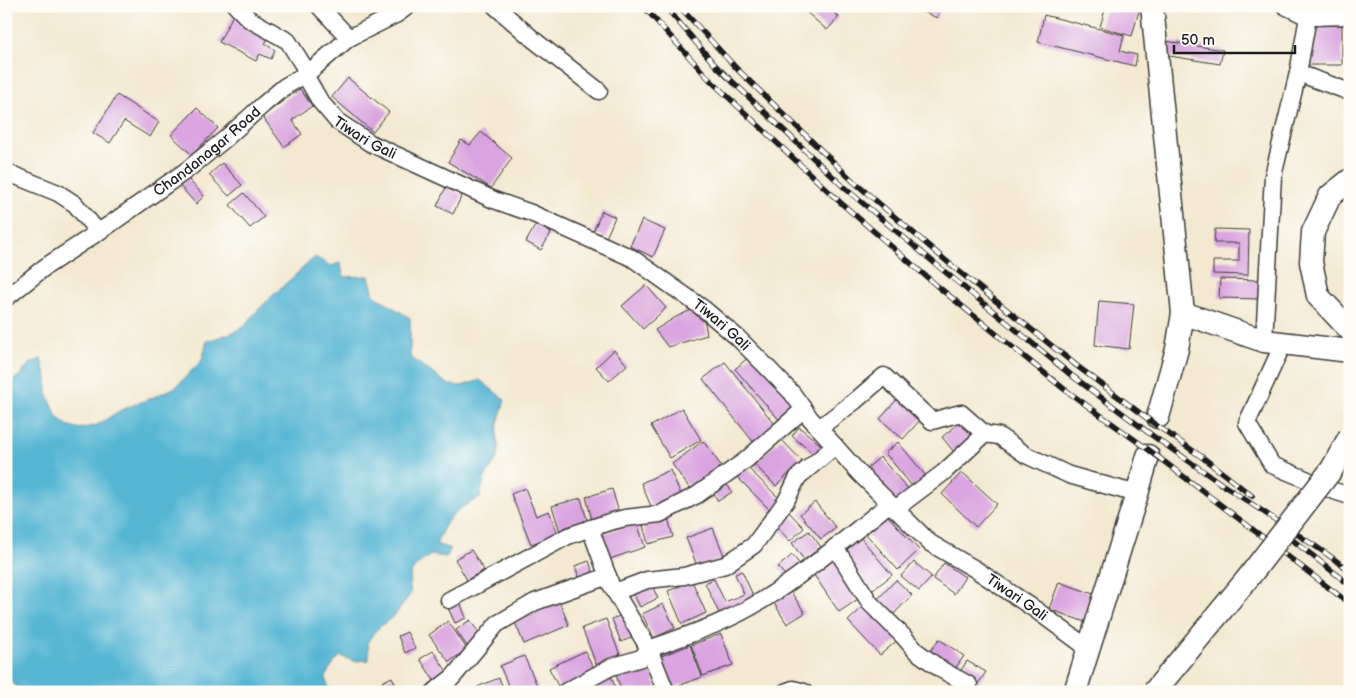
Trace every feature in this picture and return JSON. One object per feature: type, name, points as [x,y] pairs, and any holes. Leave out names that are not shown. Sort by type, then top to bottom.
[{"type":"main road","points":[[1152,6],[1183,313],[1177,349],[1158,417]]},
{"type":"main road","points":[[1350,180],[1330,196],[1317,223],[1313,232],[1311,262],[1318,296],[1350,330]]},
{"type":"main road","points":[[1183,313],[1274,342],[1350,351]]},
{"type":"main road","points":[[1154,692],[1248,578],[1332,469],[1350,436]]},
{"type":"main road","points":[[1075,692],[1148,456]]},
{"type":"street","name":"Tiwari Gali","points":[[236,6],[248,19],[288,42],[320,101],[337,121],[370,143],[494,200],[531,213],[632,258],[704,309],[738,338],[762,362],[786,387],[859,473],[930,543],[975,569],[1036,610],[1089,650]]},
{"type":"street","points":[[319,6],[349,38]]},
{"type":"street","name":"Chandanagar Road","points":[[6,298],[45,267],[187,170],[284,87],[307,74],[349,38],[397,14],[408,6]]},
{"type":"street","points":[[495,6],[534,40],[599,91]]},
{"type":"street","points":[[1285,6],[1308,17],[1350,16]]},
{"type":"street","points":[[1308,17],[1298,73],[1273,176],[1274,342],[1247,424],[1272,465],[1350,496]]},
{"type":"street","points":[[1298,73],[1350,92]]},
{"type":"street","points":[[6,172],[58,193],[76,204],[98,232]]},
{"type":"street","points":[[819,428],[884,376],[932,421],[961,413],[984,434],[1000,436],[1026,455],[1069,475],[1137,494]]},
{"type":"street","points":[[449,600],[568,536],[625,518],[660,514],[697,496],[746,460],[804,409]]},
{"type":"street","points":[[570,691],[611,667],[641,658],[649,649],[719,623],[761,602],[892,506],[943,473],[984,434]]},
{"type":"street","points":[[615,592],[647,580],[684,576],[725,565],[754,545],[786,501],[798,477],[835,446]]},
{"type":"street","points":[[590,528],[611,586],[649,649],[666,692]]},
{"type":"street","points":[[835,548],[870,603],[916,651],[942,670],[969,685]]},
{"type":"street","points":[[434,692],[453,677],[497,624],[535,602],[608,576]]},
{"type":"street","points":[[786,692],[793,689],[804,692]]},
{"type":"water","points":[[315,257],[331,266],[340,263],[344,277],[369,276],[374,295],[410,318],[410,357],[449,385],[462,386],[480,380],[505,400],[498,423],[497,440],[499,448],[497,458],[484,479],[480,498],[467,504],[450,518],[436,544],[450,549],[447,557],[431,555],[416,566],[410,580],[411,593],[396,614],[376,630],[368,641],[369,660],[354,661],[340,656],[331,667],[326,679],[331,692],[22,692],[11,682],[6,684],[6,384],[21,375],[29,364],[41,359],[47,378],[47,393],[57,417],[67,425],[80,429],[97,425],[121,410],[176,387],[202,360],[207,341],[244,327],[270,298]]},
{"type":"building","points":[[805,6],[826,6],[839,17],[827,30],[803,9]]},
{"type":"building","points":[[911,6],[942,6],[937,18]]},
{"type":"building","points":[[1106,6],[1140,7],[1132,36],[1100,27]]},
{"type":"building","points":[[1159,6],[1191,6],[1190,11],[1159,10]]},
{"type":"building","points":[[233,15],[270,34],[265,44],[275,50],[271,59],[260,54],[256,61],[219,42]]},
{"type":"building","points":[[1044,15],[1124,35],[1120,51],[1137,55],[1135,66],[1038,42]]},
{"type":"building","points":[[1347,22],[1350,22],[1350,55],[1347,55]]},
{"type":"building","points":[[1308,25],[1342,25],[1342,65],[1308,65]]},
{"type":"building","points":[[1165,41],[1223,50],[1220,64],[1163,55]]},
{"type":"building","points":[[348,78],[389,112],[373,132],[332,97]]},
{"type":"building","points":[[300,89],[312,106],[292,120],[302,134],[284,147],[262,116]]},
{"type":"building","points":[[117,95],[159,122],[150,137],[124,121],[110,143],[93,133]]},
{"type":"building","points":[[197,108],[218,128],[192,155],[171,135]]},
{"type":"building","points":[[481,132],[512,158],[491,188],[448,162],[461,140],[470,145]]},
{"type":"building","points":[[222,163],[242,185],[229,196],[209,175]]},
{"type":"building","points":[[188,179],[204,196],[196,204],[180,186]]},
{"type":"building","points":[[446,187],[462,195],[453,214],[437,206]]},
{"type":"building","points":[[244,193],[264,217],[250,228],[230,205]]},
{"type":"building","points":[[602,211],[615,217],[606,238],[593,232]]},
{"type":"building","points":[[642,220],[665,230],[653,257],[630,246]]},
{"type":"building","points":[[536,224],[551,233],[541,250],[526,242]]},
{"type":"building","points":[[1215,229],[1249,230],[1248,275],[1213,274],[1213,261],[1239,261],[1239,243],[1214,243]]},
{"type":"building","points":[[1220,279],[1261,280],[1261,299],[1219,298]]},
{"type":"building","points":[[646,285],[666,308],[643,329],[622,306]]},
{"type":"building","points":[[1099,301],[1134,304],[1129,349],[1095,345]]},
{"type":"building","points":[[691,310],[705,323],[707,335],[668,347],[655,330]]},
{"type":"building","points":[[614,350],[627,365],[609,381],[596,367]]},
{"type":"building","points":[[752,354],[799,408],[782,423],[735,369]]},
{"type":"building","points":[[725,362],[777,427],[755,444],[703,379]]},
{"type":"building","points":[[899,397],[923,417],[903,439],[880,419]]},
{"type":"building","points":[[682,408],[701,440],[670,458],[651,426]]},
{"type":"building","points":[[964,419],[977,434],[954,452],[942,437]]},
{"type":"building","points":[[799,427],[826,449],[818,458],[792,436]]},
{"type":"building","points":[[781,439],[802,461],[776,486],[754,464]]},
{"type":"building","points":[[703,441],[725,471],[693,493],[672,464]]},
{"type":"building","points":[[898,442],[926,476],[913,487],[885,453]]},
{"type":"building","points":[[880,457],[909,490],[894,503],[865,470]]},
{"type":"building","points":[[744,464],[783,502],[772,512],[734,474]]},
{"type":"building","points":[[670,470],[684,501],[654,513],[641,483]]},
{"type":"building","points":[[962,472],[997,504],[976,527],[942,494]]},
{"type":"building","points":[[726,483],[732,492],[718,501],[712,491]]},
{"type":"building","points":[[525,488],[536,516],[549,511],[558,534],[531,544],[511,494]]},
{"type":"building","points":[[612,489],[620,516],[593,524],[586,497]]},
{"type":"building","points":[[581,498],[588,524],[560,532],[552,506]]},
{"type":"building","points":[[815,502],[836,528],[821,539],[800,514]]},
{"type":"building","points":[[788,511],[804,528],[790,541],[774,524]]},
{"type":"building","points":[[886,514],[919,550],[898,570],[865,533]]},
{"type":"building","points":[[668,518],[673,537],[648,544],[643,525]]},
{"type":"building","points":[[637,523],[645,547],[607,560],[599,535]]},
{"type":"building","points":[[713,528],[725,558],[698,568],[686,538]]},
{"type":"building","points":[[809,531],[821,547],[804,560],[792,543]]},
{"type":"building","points":[[860,537],[892,575],[873,590],[842,552]]},
{"type":"building","points":[[471,550],[484,570],[467,580],[455,559]]},
{"type":"building","points":[[792,555],[803,568],[789,580],[778,567]]},
{"type":"building","points":[[832,555],[861,597],[839,612],[810,569]]},
{"type":"building","points":[[589,561],[594,576],[580,580],[575,566]]},
{"type":"building","points":[[914,562],[932,577],[919,591],[901,576]]},
{"type":"building","points":[[944,563],[965,577],[954,594],[933,579]]},
{"type":"building","points":[[742,571],[755,600],[720,615],[705,583],[714,579],[725,602],[744,594],[735,574]]},
{"type":"building","points":[[896,580],[912,595],[890,618],[874,603]]},
{"type":"building","points":[[692,581],[706,613],[682,624],[668,591]]},
{"type":"building","points":[[1059,582],[1102,597],[1093,625],[1049,609]]},
{"type":"building","points":[[651,584],[658,598],[640,607],[633,593]]},
{"type":"building","points":[[791,592],[805,613],[787,624],[774,603]]},
{"type":"building","points":[[559,601],[569,625],[524,644],[514,620]]},
{"type":"building","points":[[460,602],[466,618],[455,623],[448,608]]},
{"type":"building","points":[[663,604],[675,628],[654,638],[642,614]]},
{"type":"building","points":[[866,604],[899,639],[880,655],[848,621]]},
{"type":"building","points":[[626,613],[635,636],[621,642],[612,619]]},
{"type":"building","points":[[606,619],[622,660],[598,669],[582,628]]},
{"type":"building","points":[[470,620],[481,636],[467,646],[456,630]]},
{"type":"building","points":[[448,621],[467,649],[449,662],[429,635]]},
{"type":"building","points":[[407,632],[415,648],[405,653],[398,636]]},
{"type":"building","points":[[721,634],[733,665],[703,676],[691,645]]},
{"type":"building","points":[[939,639],[964,656],[954,670],[929,653]]},
{"type":"building","points":[[690,645],[702,677],[668,690],[656,658]]},
{"type":"building","points":[[433,651],[448,673],[435,682],[420,659]]},
{"type":"building","points":[[585,651],[596,673],[560,690],[549,668]]},
{"type":"building","points":[[524,656],[540,692],[511,692],[500,666]]},
{"type":"building","points":[[645,658],[659,692],[622,692],[614,669]]},
{"type":"building","points":[[967,661],[986,672],[978,684],[960,672]]},
{"type":"building","points":[[611,676],[617,692],[583,692],[581,688]]},
{"type":"building","points":[[392,677],[399,692],[386,692],[382,682]]},
{"type":"building","points":[[499,678],[505,692],[478,692],[477,687]]},
{"type":"railway","points":[[643,6],[710,80],[841,203],[936,285],[1064,389],[1149,450],[1350,604]]},
{"type":"railway","points":[[665,6],[716,66],[847,190],[944,271],[1071,375],[1153,436],[1350,571]]},
{"type":"railway","points":[[679,6],[738,70],[854,182],[951,265],[1077,366],[1252,496]]},
{"type":"railway","points":[[1281,531],[1350,585]]}]
